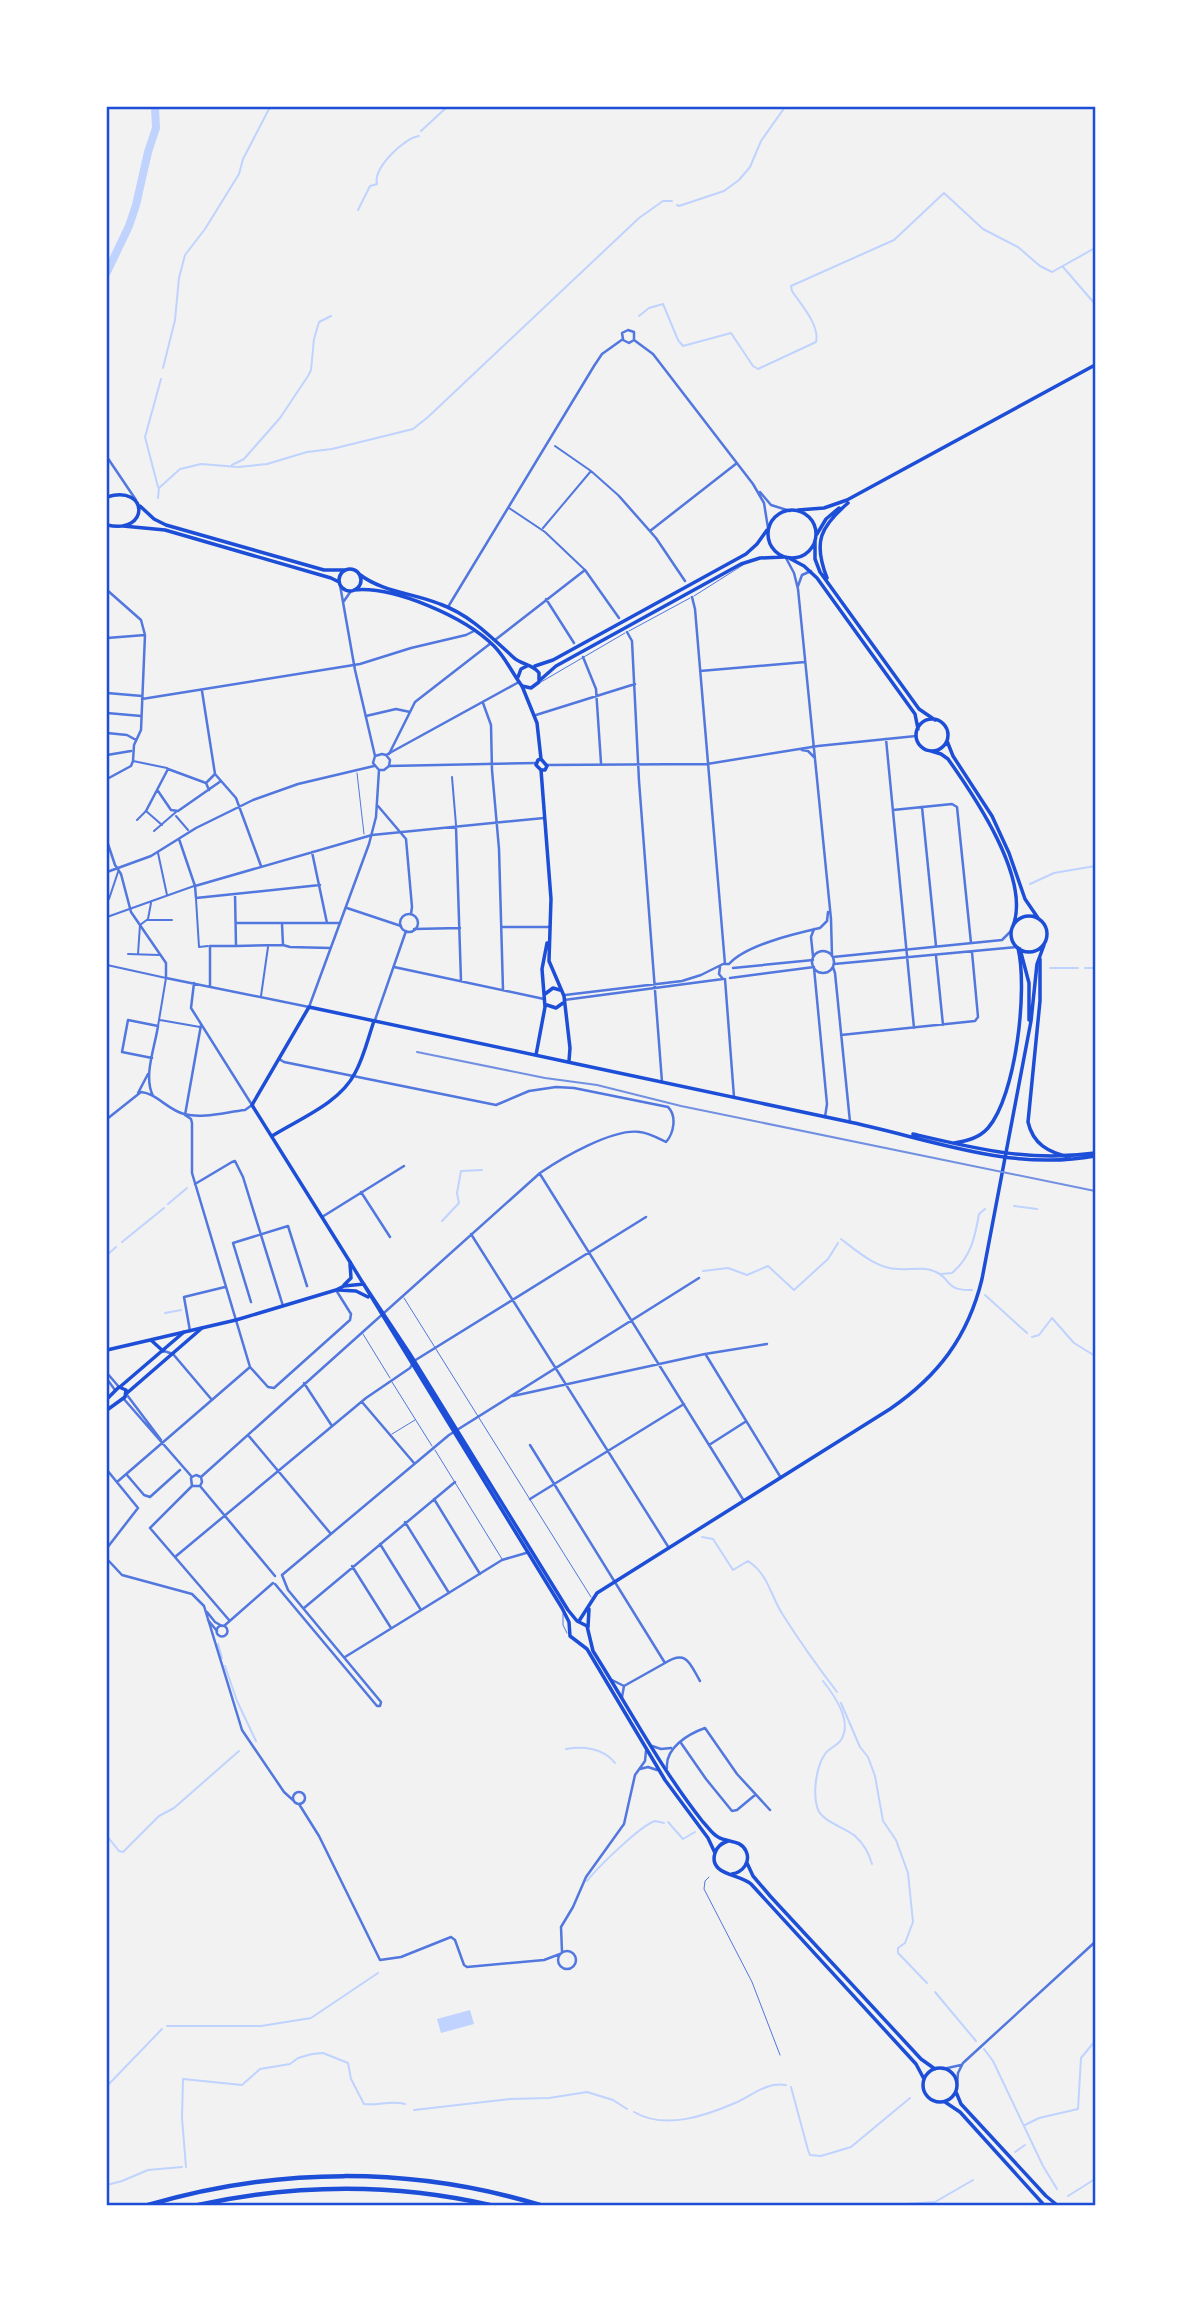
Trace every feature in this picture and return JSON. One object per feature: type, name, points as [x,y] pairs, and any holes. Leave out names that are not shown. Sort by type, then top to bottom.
[{"type":"highway","points":[[148,2205],[196,2192],[252,2182],[356,2175],[434,2181],[480,2189],[540,2205]]},
{"type":"highway","points":[[198,2205],[270,2193],[339,2188],[409,2192],[490,2205]]},
{"type":"main road","points":[[531,688],[559,664],[747,561],[805,554],[812,548],[826,519],[848,503],[1095,365]]},
{"type":"main road","points":[[107,497],[119,495],[136,500],[152,517],[166,525],[324,570],[353,569],[373,583],[448,607],[474,622],[516,660],[533,667],[556,658],[746,554],[777,517],[790,511],[829,507],[875,486]]},
{"type":"main road","points":[[829,583],[821,563],[820,540],[830,520],[848,503]]},
{"type":"main road","points":[[123,526],[135,520],[140,513],[140,506]]},
{"type":"main road","points":[[569,1626],[578,1621],[591,1601],[615,1582],[907,1397],[931,1377],[947,1359],[964,1332],[976,1303],[999,1191],[1028,1036],[1039,957],[1047,937],[1046,928],[1025,899],[996,825],[953,756],[947,741],[946,727],[919,709],[829,583],[816,563],[813,519],[806,512],[798,510]]},
{"type":"main road","points":[[107,526],[165,530],[339,583]]},
{"type":"main road","points":[[767,529],[769,545],[786,558],[811,571],[913,711],[918,720],[916,736],[920,745],[948,759],[977,802],[996,837],[1017,896],[1012,939],[1018,948],[1029,983],[1028,1036]]},
{"type":"main road","points":[[345,570],[339,576],[343,589],[375,590],[426,605],[456,618],[491,643],[520,682],[536,715],[541,759],[547,765],[546,769],[541,770]]},
{"type":"main road","points":[[352,591],[360,585],[359,574]]},
{"type":"main road","points":[[520,682],[521,669],[527,666]]},
{"type":"main road","points":[[533,667],[539,673],[538,683]]},
{"type":"main road","points":[[520,682],[531,688]]},
{"type":"main road","points":[[531,688],[532,705]]},
{"type":"main road","points":[[918,729],[925,721],[935,720]]},
{"type":"main road","points":[[931,751],[942,748],[947,741]]},
{"type":"main road","points":[[536,1055],[545,999],[543,963],[550,927],[551,899],[541,770],[536,763],[541,759]]},
{"type":"main road","points":[[1012,929],[1018,919],[1026,916],[1038,918]]},
{"type":"main road","points":[[549,935],[549,961],[564,999],[570,1048],[569,1062]]},
{"type":"main road","points":[[1018,948],[1033,951],[1044,944]]},
{"type":"main road","points":[[989,1152],[980,1142],[1002,1102],[1017,1042],[1023,985],[1018,948]]},
{"type":"main road","points":[[1030,1158],[1038,1150],[1028,1119],[1040,1001],[1039,957]]},
{"type":"main road","points":[[545,999],[553,988],[560,990]]},
{"type":"main road","points":[[545,999],[549,1007],[556,1008],[564,999]]},
{"type":"main road","points":[[588,1627],[578,1621],[539,1564],[252,1105],[309,1007],[1030,1158],[1095,1155]]},
{"type":"main road","points":[[272,1136],[331,1100],[353,1077],[374,1021]]},
{"type":"main road","points":[[887,1130],[1024,1161],[1056,1162],[1095,1155]]},
{"type":"main road","points":[[954,1143],[972,1139],[985,1132]]},
{"type":"main road","points":[[1035,1139],[1049,1151],[1069,1157]]},
{"type":"main road","points":[[963,1149],[1056,1162]]},
{"type":"main road","points":[[346,1288],[351,1278],[350,1262]]},
{"type":"main road","points":[[107,1350],[236,1320],[362,1282]]},
{"type":"main road","points":[[362,1282],[382,1314]]},
{"type":"main road","points":[[346,1288],[370,1298]]},
{"type":"main road","points":[[107,1410],[202,1328]]},
{"type":"main road","points":[[107,1399],[184,1332]]},
{"type":"main road","points":[[150,1341],[163,1351]]},
{"type":"main road","points":[[117,1389],[125,1388],[124,1396]]},
{"type":"main road","points":[[117,1389],[116,1397],[124,1396]]},
{"type":"main road","points":[[455,1431],[564,1611],[572,1639],[587,1649],[659,1770],[709,1838],[718,1868],[751,1884],[916,2064],[924,2079],[923,2089],[928,2097],[936,2102],[945,2102],[960,2112],[1044,2205]]},
{"type":"main road","points":[[591,1601],[588,1627],[591,1647],[667,1770],[711,1831],[719,1838],[744,1847],[753,1876],[779,1906],[924,2063],[952,2073],[957,2085],[956,2092],[964,2107],[1046,2196],[1058,2205]]},
{"type":"main road","points":[[578,1641],[585,1639],[589,1633]]},
{"type":"main road","points":[[715,1853],[720,1844],[729,1841]]},
{"type":"main road","points":[[732,1874],[742,1870],[747,1863]]},
{"type":"main road","points":[[924,2079],[935,2069]]},
{"type":"main road","points":[[945,2102],[956,2092]]},
{"type":"street","points":[[448,607],[598,359],[623,339],[624,331],[635,333],[634,340]]},
{"type":"street","points":[[623,339],[629,343],[634,340]]},
{"type":"street","points":[[634,340],[653,354],[771,505],[790,511]]},
{"type":"street","points":[[548,443],[591,471],[619,496],[650,531],[685,582]]},
{"type":"street","points":[[107,457],[136,500]]},
{"type":"street","points":[[650,531],[737,463]]},
{"type":"street","points":[[542,529],[591,471]]},
{"type":"street","points":[[753,484],[764,503],[767,529]]},
{"type":"street","points":[[508,507],[542,529],[585,570],[619,618]]},
{"type":"street","points":[[786,558],[798,589],[850,1122]]},
{"type":"street","points":[[495,640],[585,570]]},
{"type":"street","points":[[798,589],[801,576],[811,571]]},
{"type":"street","points":[[339,583],[375,756],[374,766]]},
{"type":"street","points":[[107,590],[141,621],[145,635],[141,716],[133,761],[131,766],[107,779]]},
{"type":"street","points":[[344,604],[352,591]]},
{"type":"street","points":[[692,597],[725,964],[719,974],[726,979]]},
{"type":"street","points":[[545,600],[574,643]]},
{"type":"street","points":[[107,693],[142,697],[354,665],[476,630]]},
{"type":"street","points":[[627,632],[632,641],[662,1082]]},
{"type":"street","points":[[107,638],[145,635]]},
{"type":"street","points":[[387,755],[418,699],[491,643]]},
{"type":"street","points":[[583,657],[596,689],[601,764]]},
{"type":"street","points":[[700,671],[805,662]]},
{"type":"street","points":[[375,756],[387,755],[520,682]]},
{"type":"street","points":[[536,715],[635,684]]},
{"type":"street","points":[[201,690],[215,774],[240,807],[261,866]]},
{"type":"street","points":[[482,703],[491,725],[503,990]]},
{"type":"street","points":[[366,716],[396,709],[410,712]]},
{"type":"street","points":[[107,713],[141,716]]},
{"type":"street","points":[[107,733],[127,735],[136,740]]},
{"type":"street","points":[[547,765],[708,764],[813,747],[916,736]]},
{"type":"street","points":[[886,739],[914,1028]]},
{"type":"street","points":[[799,750],[808,751],[814,758]]},
{"type":"street","points":[[107,755],[133,751]]},
{"type":"street","points":[[387,755],[389,766]]},
{"type":"street","points":[[133,761],[155,764],[206,783],[209,790]]},
{"type":"street","points":[[374,766],[379,770],[389,766],[536,763]]},
{"type":"street","points":[[107,873],[158,852],[190,832],[279,790],[374,766]]},
{"type":"street","points":[[136,820],[146,811],[168,769]]},
{"type":"street","points":[[107,965],[309,1007],[372,835],[379,770]]},
{"type":"street","points":[[206,783],[215,774]]},
{"type":"street","points":[[452,777],[461,981]]},
{"type":"street","points":[[154,831],[222,780]]},
{"type":"street","points":[[158,791],[190,832]]},
{"type":"street","points":[[377,804],[406,839]]},
{"type":"street","points":[[893,810],[956,805],[971,943]]},
{"type":"street","points":[[922,807],[936,946]]},
{"type":"street","points":[[146,811],[162,825]]},
{"type":"street","points":[[107,917],[194,886],[372,835],[544,818]]},
{"type":"street","points":[[393,832],[395,827]]},
{"type":"street","points":[[410,830],[406,839],[411,914]]},
{"type":"street","points":[[364,837],[369,844]]},
{"type":"street","points":[[179,839],[194,886],[199,947],[283,945],[331,948]]},
{"type":"street","points":[[107,841],[130,909],[167,965],[150,1070],[150,1088],[155,1098]]},
{"type":"street","points":[[158,852],[167,895]]},
{"type":"street","points":[[312,852],[327,923]]},
{"type":"street","points":[[109,899],[118,870]]},
{"type":"street","points":[[196,898],[320,885]]},
{"type":"street","points":[[235,894],[236,946]]},
{"type":"street","points":[[147,920],[151,901]]},
{"type":"street","points":[[347,908],[401,926],[406,931]]},
{"type":"street","points":[[825,1117],[827,1105],[811,937],[813,931],[827,921],[829,909]]},
{"type":"street","points":[[411,914],[417,920],[414,929]]},
{"type":"street","points":[[401,926],[402,917],[411,914]]},
{"type":"street","points":[[139,925],[147,920],[172,920]]},
{"type":"street","points":[[236,923],[340,923]]},
{"type":"street","points":[[282,923],[283,945]]},
{"type":"street","points":[[138,954],[139,925]]},
{"type":"street","points":[[502,927],[550,927]]},
{"type":"street","points":[[406,931],[460,928]]},
{"type":"street","points":[[656,986],[688,979],[768,943],[820,928]]},
{"type":"street","points":[[725,964],[733,968],[813,959],[822,951],[833,956],[971,943],[1003,939],[1012,929]]},
{"type":"street","points":[[374,1021],[406,931]]},
{"type":"street","points":[[803,932],[811,937]]},
{"type":"street","points":[[209,946],[210,987]]},
{"type":"street","points":[[260,997],[268,946]]},
{"type":"street","points":[[564,999],[814,967],[822,973],[833,966],[1018,948]]},
{"type":"street","points":[[841,1035],[972,1022],[978,1017],[972,952]]},
{"type":"street","points":[[128,954],[160,955]]},
{"type":"street","points":[[936,956],[943,1025]]},
{"type":"street","points":[[394,967],[545,999]]},
{"type":"street","points":[[733,968],[726,979],[733,1097]]},
{"type":"street","points":[[185,1115],[244,1110],[252,1105],[201,1026],[191,1005],[194,984]]},
{"type":"street","points":[[152,1058],[122,1052],[128,1020],[158,1026]]},
{"type":"street","points":[[159,1020],[201,1026]]},
{"type":"street","points":[[185,1115],[201,1026]]},
{"type":"street","points":[[201,1477],[540,1173],[593,1144],[630,1132],[643,1132],[666,1142],[672,1134],[671,1110],[664,1106],[574,1088],[556,1087],[529,1091],[496,1105],[353,1077],[279,1059]]},
{"type":"street","points":[[107,1119],[138,1093],[150,1070]]},
{"type":"street","points":[[138,1093],[145,1092],[168,1108],[189,1117],[192,1123],[190,1166],[195,1184],[250,1367],[268,1387],[273,1388],[350,1320],[351,1315],[336,1290]]},
{"type":"street","points":[[192,1123],[199,1115]]},
{"type":"street","points":[[195,1184],[235,1161],[243,1177],[283,1306]]},
{"type":"street","points":[[322,1217],[404,1166]]},
{"type":"street","points":[[540,1173],[744,1501]]},
{"type":"street","points":[[361,1192],[390,1237]]},
{"type":"street","points":[[176,1557],[332,1426],[412,1363],[646,1217]]},
{"type":"street","points":[[251,1302],[233,1243],[288,1226],[307,1286]]},
{"type":"street","points":[[471,1234],[669,1548]]},
{"type":"street","points":[[275,1576],[282,1575],[455,1431],[699,1278]]},
{"type":"street","points":[[190,1331],[184,1297],[226,1286]]},
{"type":"street","points":[[510,1396],[705,1354],[766,1344]]},
{"type":"street","points":[[163,1351],[173,1354],[212,1400]]},
{"type":"street","points":[[705,1354],[782,1478]]},
{"type":"street","points":[[117,1482],[250,1367]]},
{"type":"street","points":[[107,1373],[117,1389]]},
{"type":"street","points":[[107,1379],[117,1389]]},
{"type":"street","points":[[304,1383],[332,1426]]},
{"type":"street","points":[[124,1396],[192,1477]]},
{"type":"street","points":[[362,1402],[415,1464]]},
{"type":"street","points":[[530,1499],[684,1404]]},
{"type":"street","points":[[709,1445],[746,1421]]},
{"type":"street","points":[[248,1435],[331,1534]]},
{"type":"street","points":[[530,1445],[665,1663]]},
{"type":"street","points":[[107,1470],[138,1508],[107,1548]]},
{"type":"street","points":[[126,1474],[148,1497],[180,1470]]},
{"type":"street","points":[[192,1477],[201,1477]]},
{"type":"street","points":[[192,1477],[192,1486]]},
{"type":"street","points":[[200,1486],[201,1477]]},
{"type":"street","points":[[303,1608],[454,1482]]},
{"type":"street","points":[[200,1486],[192,1486],[150,1528],[229,1620]]},
{"type":"street","points":[[200,1486],[275,1576],[274,1583],[229,1620],[217,1632],[214,1640]]},
{"type":"street","points":[[434,1499],[480,1574]]},
{"type":"street","points":[[405,1522],[449,1592]]},
{"type":"street","points":[[380,1543],[421,1610]]},
{"type":"street","points":[[345,1657],[502,1560],[527,1552]]},
{"type":"street","points":[[107,1559],[122,1575],[192,1594],[204,1606],[211,1619],[228,1630],[227,1634],[222,1637],[207,1618]]},
{"type":"street","points":[[352,1566],[391,1629]]},
{"type":"street","points":[[274,1583],[377,1706],[380,1706],[381,1702],[303,1608],[282,1575]]},
{"type":"street","points":[[274,1583],[280,1586],[284,1582]]},
{"type":"street","points":[[204,1606],[245,1736],[284,1792],[299,1804],[319,1836],[380,1959],[401,1957],[451,1937],[455,1940],[467,1967],[544,1960],[569,1951]]},
{"type":"street","points":[[624,1686],[675,1657],[683,1657],[688,1661],[700,1681]]},
{"type":"street","points":[[611,1679],[624,1686]]},
{"type":"street","points":[[622,1697],[624,1686]]},
{"type":"street","points":[[652,1746],[663,1750],[674,1747],[706,1729],[727,1761],[770,1810]]},
{"type":"street","points":[[681,1743],[732,1811],[755,1795]]},
{"type":"street","points":[[667,1770],[667,1756],[674,1747]]},
{"type":"street","points":[[559,1965],[561,1927],[583,1882],[624,1824],[635,1775],[646,1759],[646,1748]]},
{"type":"street","points":[[640,1769],[650,1767],[659,1770]]},
{"type":"street","points":[[293,1801],[294,1795],[302,1792],[305,1799],[299,1804]]},
{"type":"street","points":[[544,1960],[568,1969],[575,1964],[574,1955],[561,1940]]},
{"type":"street","points":[[943,2069],[961,2065],[1095,1942]]},
{"type":"street","points":[[957,2085],[961,2065]]},
{"type":"lane","points":[[538,683],[725,578],[747,561]]},
{"type":"lane","points":[[357,770],[364,837]]},
{"type":"lane","points":[[402,1296],[591,1601]]},
{"type":"lane","points":[[361,1332],[502,1560]]},
{"type":"lane","points":[[391,1435],[415,1420]]},
{"type":"lane","points":[[527,1552],[539,1564]]},
{"type":"lane","points":[[564,1611],[563,1626],[569,1634]]},
{"type":"lane","points":[[334,1655],[345,1657]]},
{"type":"lane","points":[[709,1877],[704,1884],[705,1892],[752,1982],[780,2054]]},
{"type":"water","points":[[470,2010],[474,2024],[441,2033],[437,2019]]},
{"type":"waterway","points":[[107,272],[136,205],[156,128],[155,107]]},
{"type":"waterway","points":[[163,368],[175,320],[179,278],[185,255],[205,229],[239,174],[243,159],[270,107]]},
{"type":"waterway","points":[[421,131],[447,107]]},
{"type":"waterway","points":[[677,205],[724,191],[739,180],[750,167],[761,141],[785,107]]},
{"type":"waterway","points":[[358,210],[370,186],[377,184],[377,177],[385,162],[398,148],[419,136]]},
{"type":"waterway","points":[[639,316],[649,308],[663,304],[683,346],[731,333],[753,366],[758,369],[816,342],[813,322],[791,286],[894,240],[944,193],[983,229],[1018,247],[1040,266],[1052,272],[1095,248]]},
{"type":"waterway","points":[[158,498],[159,488],[180,469],[201,464],[238,467],[267,464],[307,452],[332,449],[413,429],[639,218],[663,201],[672,201]]},
{"type":"waterway","points":[[1063,267],[1095,304]]},
{"type":"waterway","points":[[232,465],[244,459],[280,418],[308,376],[319,322],[331,316]]},
{"type":"waterway","points":[[158,487],[145,437],[161,379]]},
{"type":"waterway","points":[[1030,884],[1054,873],[1095,866]]},
{"type":"waterway","points":[[1050,968],[1078,968]]},
{"type":"waterway","points":[[1085,968],[1095,968]]},
{"type":"waterway","points":[[442,1221],[459,1203],[457,1193],[461,1171],[482,1170]]},
{"type":"waterway","points":[[168,1204],[187,1188]]},
{"type":"waterway","points":[[1014,1206],[1037,1209]]},
{"type":"waterway","points":[[122,1242],[164,1208]]},
{"type":"waterway","points":[[941,1274],[952,1273],[964,1260],[974,1239],[979,1214],[985,1209]]},
{"type":"waterway","points":[[841,1239],[882,1266],[931,1270],[957,1289],[972,1290]]},
{"type":"waterway","points":[[703,1271],[728,1268],[747,1275],[768,1266],[794,1290],[828,1259],[838,1243]]},
{"type":"waterway","points":[[107,1255],[116,1247]]},
{"type":"waterway","points":[[985,1295],[1027,1333]]},
{"type":"waterway","points":[[165,1313],[181,1310]]},
{"type":"waterway","points":[[1032,1337],[1039,1335],[1052,1318],[1074,1343],[1095,1356]]},
{"type":"waterway","points":[[702,1537],[713,1539],[733,1570],[748,1561],[761,1573],[789,1625],[837,1692]]},
{"type":"waterway","points":[[218,1644],[222,1658]]},
{"type":"waterway","points":[[225,1666],[237,1701],[256,1741]]},
{"type":"waterway","points":[[823,1681],[841,1709],[845,1725],[841,1740],[827,1752],[819,1766],[815,1787],[817,1807],[823,1817],[858,1839],[872,1864]]},
{"type":"waterway","points":[[841,1703],[860,1747],[868,1757],[875,1776],[883,1821],[896,1840],[908,1873],[913,1922],[905,1943],[898,1948],[898,1953],[927,1983]]},
{"type":"waterway","points":[[566,1749],[593,1749],[605,1754],[615,1763]]},
{"type":"waterway","points":[[107,1836],[119,1851],[123,1852],[159,1816],[174,1808],[239,1751]]},
{"type":"waterway","points":[[587,1881],[640,1830],[655,1821],[664,1823]]},
{"type":"waterway","points":[[668,1822],[683,1839],[695,1832]]},
{"type":"waterway","points":[[167,2026],[261,2026],[311,2018],[378,1973]]},
{"type":"waterway","points":[[935,1992],[976,2041]]},
{"type":"waterway","points":[[107,2086],[162,2029]]},
{"type":"waterway","points":[[1025,2125],[1039,2118],[1078,2109],[1081,2058],[1095,2041]]},
{"type":"waterway","points":[[984,2049],[993,2061],[1043,2166],[1057,2189]]},
{"type":"waterway","points":[[186,2167],[182,2118],[183,2079],[242,2085],[260,2069],[290,2064],[298,2058],[323,2053],[348,2063],[351,2079],[364,2104],[405,2104]]},
{"type":"waterway","points":[[634,2112],[659,2120],[685,2119],[723,2108],[766,2087],[786,2085]]},
{"type":"waterway","points":[[791,2087],[810,2155],[821,2156],[851,2147],[910,2098]]},
{"type":"waterway","points":[[414,2110],[587,2092],[613,2100],[627,2109]]},
{"type":"waterway","points":[[1015,2152],[1025,2145]]},
{"type":"waterway","points":[[107,2185],[148,2170],[182,2167]]},
{"type":"waterway","points":[[1068,2196],[1095,2179]]},
{"type":"waterway","points":[[891,2205],[935,2202],[973,2180]]},
{"type":"railway","points":[[417,1052],[545,1078],[597,1085],[681,1106],[1095,1191]]}]
